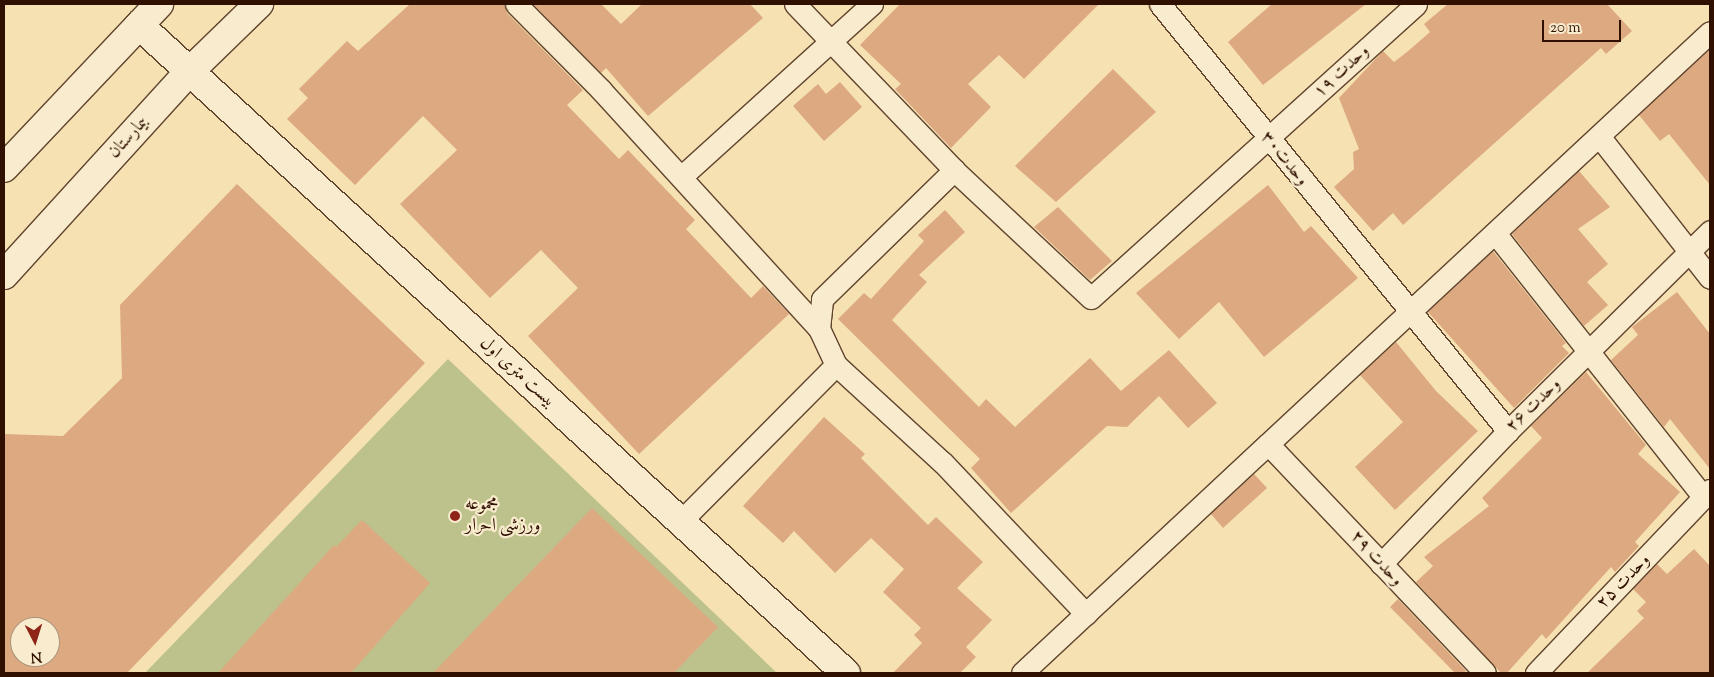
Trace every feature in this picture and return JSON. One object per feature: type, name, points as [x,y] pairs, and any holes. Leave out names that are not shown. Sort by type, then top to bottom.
[{"type":"street","points":[[4,168],[159,4]]},
{"type":"street","name":"بیمارستان","points":[[4,275],[189,72],[259,4]]},
{"type":"street","points":[[516,4],[681,177],[820,329],[836,365],[943,463],[1086,614]]},
{"type":"street","points":[[795,4],[832,40],[954,170],[822,298],[820,329]]},
{"type":"street","points":[[681,177],[872,4]]},
{"type":"street","name":"وحدت۳۰","points":[[1160,4],[1508,431]]},
{"type":"street","name":"وحدت ۱۹","points":[[954,170],[1091,298],[1269,140],[1416,4]]},
{"type":"street","name":"بیست متری اول","points":[[140,25],[846,673]]},
{"type":"street","points":[[1022,673],[1710,32]]},
{"type":"street","points":[[1599,136],[1710,278]]},
{"type":"street","name":"وحدت ۲۶","points":[[1381,564],[1508,431],[1688,249],[1710,231]]},
{"type":"street","points":[[1495,233],[1588,352],[1707,494]]},
{"type":"street","points":[[680,522],[836,365]]},
{"type":"street","name":"وحدت ۲۹","points":[[1268,444],[1485,673]]},
{"type":"street","name":"وحدت ۲۵","points":[[1536,673],[1707,494]]},
{"type":"green space","name":"مجموعه ورزشی احرار","points":[[448,359],[777,673],[145,673]]},
{"type":"building","points":[[410,4],[504,4],[507,13],[583,90],[567,105],[619,159],[628,150],[695,220],[686,229],[751,298],[763,286],[789,314],[639,454],[528,336],[578,288],[541,250],[490,298],[400,204],[457,150],[423,116],[355,185],[287,119],[308,98],[299,89],[347,41],[358,51]]},
{"type":"building","points":[[533,4],[601,4],[621,24],[642,4],[750,4],[763,18],[648,116],[606,68],[601,73]]},
{"type":"building","points":[[900,4],[1099,4],[1024,79],[999,55],[968,84],[991,107],[951,148],[895,89],[901,84],[860,45]]},
{"type":"building","points":[[1272,4],[1366,4],[1263,85],[1228,42]]},
{"type":"building","points":[[1448,4],[1607,4],[1632,31],[1606,54],[1601,48],[1403,225],[1393,213],[1373,231],[1334,187],[1354,169],[1353,152],[1359,149],[1339,98],[1383,51],[1394,62],[1407,52],[1430,32],[1424,24]]},
{"type":"building","points":[[1710,49],[1710,185],[1669,134],[1660,141],[1639,115]]},
{"type":"building","points":[[1113,69],[1156,112],[1056,202],[1015,166]]},
{"type":"building","points":[[840,82],[862,107],[824,141],[793,106],[818,84],[826,94]]},
{"type":"building","points":[[1579,171],[1610,207],[1578,229],[1608,264],[1587,282],[1608,305],[1584,326],[1512,234]]},
{"type":"building","points":[[237,184],[425,363],[127,673],[4,673],[4,434],[63,436],[122,378],[120,305]]},
{"type":"building","points":[[1268,185],[1304,232],[1311,226],[1358,278],[1264,357],[1219,302],[1179,339],[1136,293]]},
{"type":"building","points":[[1058,207],[1112,261],[1090,280],[1034,227]]},
{"type":"building","points":[[945,210],[965,232],[919,275],[927,282],[892,320],[979,407],[986,399],[1015,427],[1090,358],[1121,391],[1169,350],[1217,403],[1188,428],[1159,396],[1127,427],[1107,426],[1011,513],[971,468],[980,459],[838,319],[864,293],[871,299],[924,241],[918,235]]},
{"type":"building","points":[[1493,251],[1566,343],[1562,346],[1569,353],[1514,408],[1428,312]]},
{"type":"building","points":[[1677,292],[1710,334],[1710,469],[1670,419],[1664,427],[1611,360],[1638,335],[1632,327]]},
{"type":"building","points":[[1396,342],[1436,391],[1478,431],[1395,510],[1355,467],[1403,422],[1360,375]]},
{"type":"building","points":[[1586,372],[1646,445],[1638,454],[1680,492],[1635,542],[1639,546],[1615,572],[1611,567],[1546,639],[1542,634],[1507,673],[1501,673],[1416,582],[1433,566],[1424,557],[1489,506],[1482,498],[1542,438],[1531,426]]},
{"type":"building","points":[[824,417],[865,454],[861,458],[928,525],[936,517],[983,562],[957,588],[992,620],[966,647],[976,657],[960,673],[893,673],[922,643],[914,635],[921,628],[883,592],[904,569],[871,538],[835,573],[794,531],[783,543],[743,506]]},
{"type":"building","points":[[1254,474],[1267,488],[1223,528],[1211,514]]},
{"type":"building","points":[[592,508],[718,627],[674,673],[433,673]]},
{"type":"building","points":[[362,520],[430,583],[351,673],[218,673],[334,545],[336,547]]},
{"type":"building","points":[[1694,549],[1710,566],[1710,673],[1587,673],[1644,618],[1637,611],[1646,602],[1633,589],[1657,564],[1667,574]]},
{"type":"building","points":[[1398,599],[1466,671],[1464,673],[1455,673],[1390,607]]},
{"type":"place","name":"مجموعه ورزشی احرار","points":[[455,516]]}]
